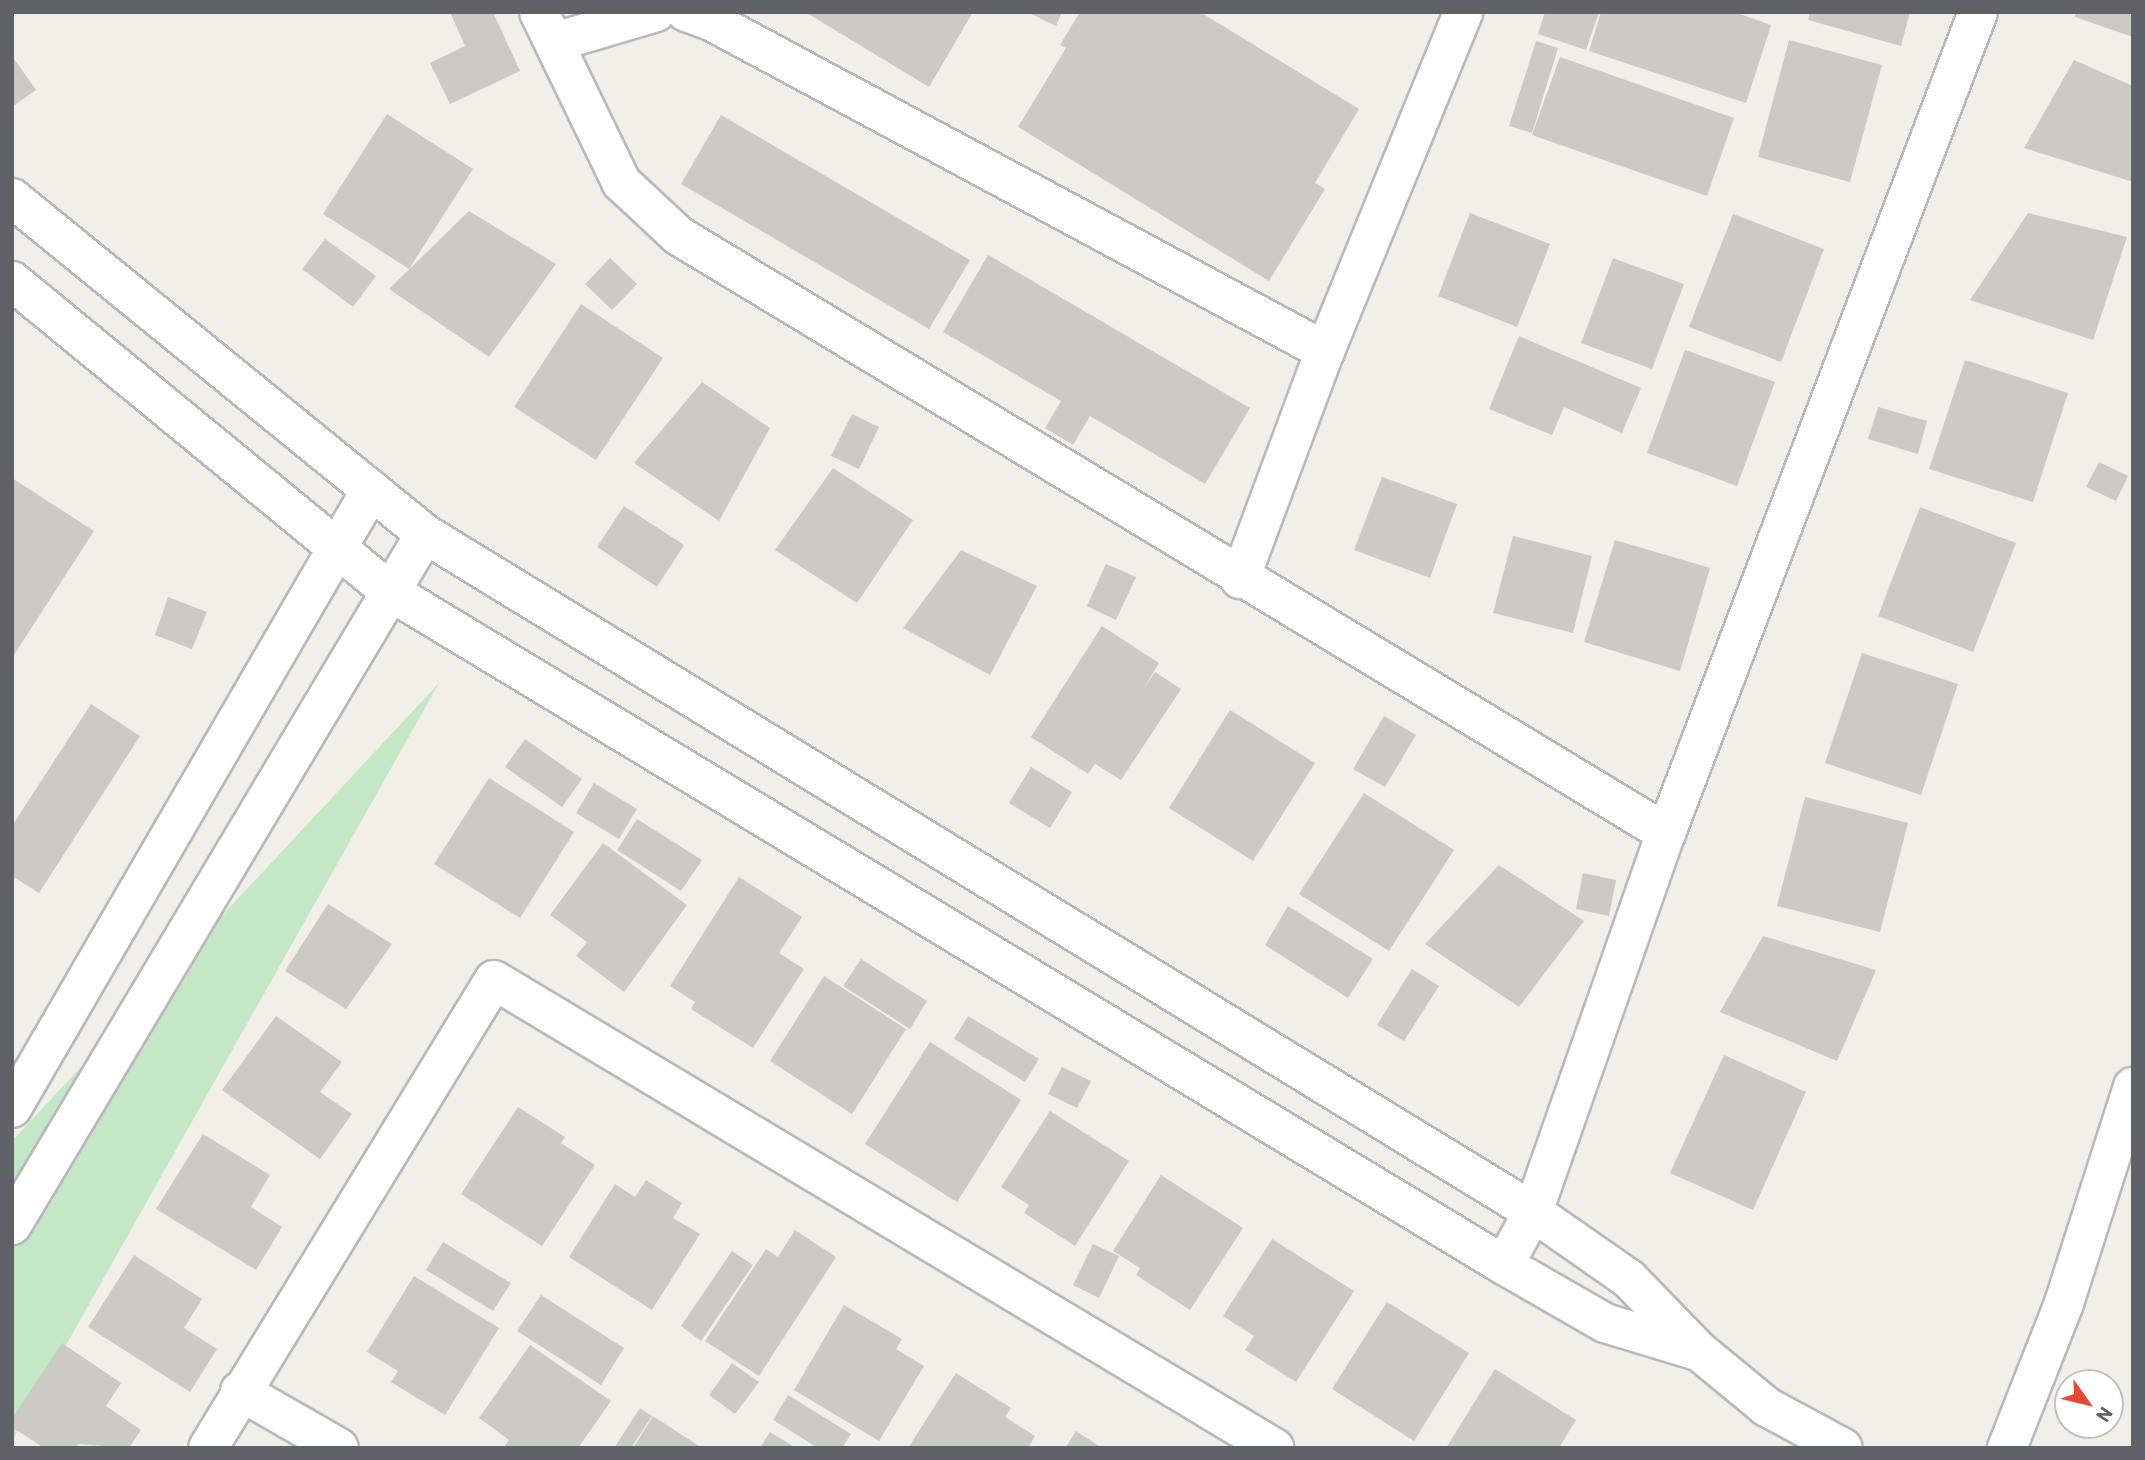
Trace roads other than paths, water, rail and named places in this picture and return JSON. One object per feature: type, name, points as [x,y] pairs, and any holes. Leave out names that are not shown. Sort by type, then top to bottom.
[{"type":"street","points":[[656,12],[547,27],[621,182],[679,236],[1240,579],[1665,833]]},
{"type":"street","points":[[686,12],[713,22],[1325,351]]},
{"type":"street","points":[[1504,1265],[1533,1212],[1665,833],[1978,12]]},
{"type":"street","points":[[1240,579],[1451,17]]},
{"type":"street","points":[[12,198],[425,534],[1533,1212],[1629,1279],[1699,1351],[1767,1407],[1843,1448]]},
{"type":"street","points":[[12,281],[391,592],[1504,1265],[1605,1323],[1699,1351]]},
{"type":"street","points":[[12,1108],[371,490]]},
{"type":"street","points":[[12,1225],[425,534]]},
{"type":"street","points":[[208,1448],[240,1391],[494,980],[1275,1448]]},
{"type":"street","points":[[2007,1448],[2064,1303],[2133,1087]]},
{"type":"street","points":[[240,1391],[339,1448]]}]
